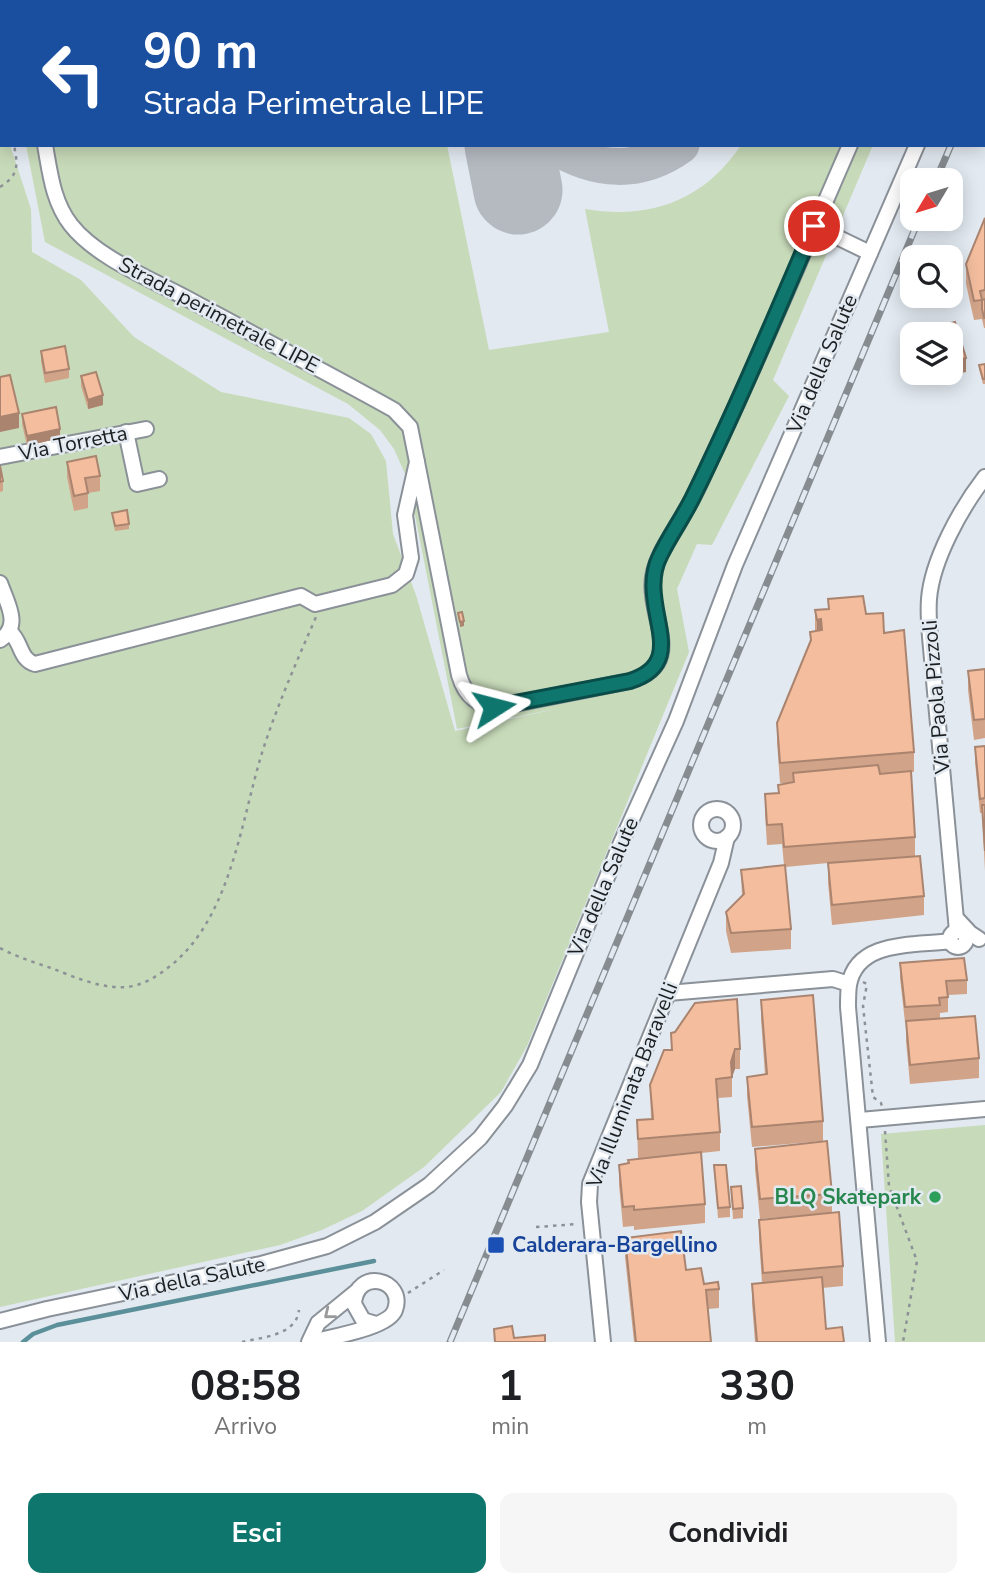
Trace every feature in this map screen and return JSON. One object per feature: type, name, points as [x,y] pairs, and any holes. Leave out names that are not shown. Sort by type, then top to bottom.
[{"type":"street","name":"Strada perimetrale LIPE","points":[[45,147],[55,196],[73,227],[89,243],[394,410],[410,427],[417,462]]},
{"type":"street","points":[[417,462],[459,675],[471,699],[486,706],[504,706],[630,681],[646,675],[657,665],[662,652],[652,588],[655,567],[733,413],[849,147]]},
{"type":"street","name":"Via della Salute","points":[[0,1321],[261,1264],[327,1246],[375,1222],[413,1198],[452,1166],[488,1127],[521,1083],[530,1065],[621,843],[676,721],[735,565],[916,147]]},
{"type":"street","points":[[814,226],[870,253]]},
{"type":"street","name":"Via Torretta","points":[[0,457],[146,429]]},
{"type":"street","points":[[126,432],[136,484],[159,479]]},
{"type":"street","points":[[5,636],[15,637],[23,657],[35,664],[301,596],[315,604],[392,585],[406,574],[411,558],[405,515],[417,462]]},
{"type":"street","name":"Via Paola Pizzoli","points":[[966,934],[930,637],[929,597],[934,573],[963,506],[985,477]]},
{"type":"street","points":[[0,583],[13,625],[5,636]]},
{"type":"street","name":"Via Illuminata Baravelli","points":[[603,1342],[589,1202],[590,1184],[721,863],[727,837]]},
{"type":"street","points":[[931,943],[947,932],[966,934]]},
{"type":"street","points":[[878,1342],[848,1007],[852,978],[862,961],[884,947],[931,943],[966,934]]},
{"type":"street","points":[[668,993],[852,978]]},
{"type":"street","points":[[860,1120],[985,1109]]},
{"type":"street","points":[[380,1281],[391,1288],[397,1301],[389,1319],[310,1342],[318,1323],[366,1283],[380,1281]]},
{"type":"street","points":[[342,1334],[351,1322],[355,1310],[356,1292]]},
{"type":"street","points":[[355,1310],[363,1320],[376,1324]]},
{"type":"path","points":[[0,187],[12,180],[18,167],[14,147]]},
{"type":"path","points":[[0,948],[77,978],[126,987],[159,974],[193,944],[216,905],[223,887],[269,731],[317,616],[315,604]]},
{"type":"path","points":[[852,978],[867,984],[863,1006],[873,1097],[881,1102],[889,1186],[917,1261],[903,1342]]},
{"type":"path","points":[[536,1227],[578,1224]]},
{"type":"path","points":[[397,1301],[444,1270]]},
{"type":"path","points":[[242,1342],[291,1329],[298,1319],[299,1310]]},
{"type":"green space","points":[[0,147],[11,147],[31,209],[32,252],[81,280],[134,337],[221,392],[349,418],[371,434],[386,461],[393,534],[416,595],[455,731],[560,708],[457,729],[415,515],[401,516],[406,476],[394,449],[380,430],[348,404],[45,242],[26,147],[447,147],[489,350],[609,332],[585,209],[631,212],[673,202],[710,180],[739,147],[872,147],[773,380],[789,396],[712,545],[697,544],[677,589],[689,652],[527,1046],[501,1092],[424,1167],[362,1211],[322,1230],[280,1245],[0,1307]]},
{"type":"green space","name":"BLQ Skatepark","points":[[985,1125],[985,1342],[895,1342],[881,1134]]},
{"type":"building","points":[[985,218],[985,290],[980,291],[982,300],[974,301],[966,264]]},
{"type":"building","points":[[985,299],[985,318],[984,318],[982,300]]},
{"type":"building","points":[[65,346],[69,369],[45,373],[41,351]]},
{"type":"building","points":[[985,364],[985,379],[983,379],[979,365]]},
{"type":"building","points":[[96,372],[103,395],[88,400],[81,376]]},
{"type":"building","points":[[10,375],[19,413],[0,417],[0,377]]},
{"type":"building","points":[[56,407],[60,429],[27,436],[22,414]]},
{"type":"building","points":[[96,456],[100,476],[85,478],[88,493],[74,496],[67,462]]},
{"type":"building","points":[[127,510],[129,524],[115,526],[112,513]]},
{"type":"building","points":[[863,596],[866,614],[883,613],[884,633],[904,630],[914,752],[780,763],[777,723],[811,640],[810,632],[822,630],[821,619],[817,620],[815,610],[829,609],[828,599]]},
{"type":"building","points":[[462,612],[464,621],[460,622],[458,613]]},
{"type":"building","points":[[985,669],[985,719],[974,720],[968,671]]},
{"type":"building","points":[[985,746],[985,798],[980,799],[975,747]]},
{"type":"building","points":[[878,765],[880,774],[911,771],[915,837],[784,847],[782,824],[767,825],[765,794],[779,793],[778,785],[794,782],[793,773]]},
{"type":"building","points":[[982,805],[985,805],[985,851]]},
{"type":"building","points":[[920,856],[924,896],[832,905],[828,863]]},
{"type":"building","points":[[785,865],[791,929],[731,933],[726,912],[744,894],[741,870]]},
{"type":"building","points":[[964,958],[967,980],[946,981],[948,997],[939,998],[940,1005],[905,1007],[900,963]]},
{"type":"building","points":[[813,995],[823,1121],[752,1127],[747,1077],[767,1074],[761,1000]]},
{"type":"building","points":[[737,999],[740,1049],[735,1049],[731,1062],[732,1077],[716,1079],[720,1132],[638,1139],[637,1120],[653,1119],[650,1085],[664,1050],[672,1050],[671,1033],[675,1032],[695,1003]]},
{"type":"building","points":[[975,1016],[979,1058],[910,1065],[906,1021]]},
{"type":"building","points":[[827,1141],[832,1194],[760,1199],[755,1149]]},
{"type":"building","points":[[701,1152],[705,1204],[634,1210],[634,1206],[623,1207],[619,1165],[629,1163],[628,1160]]},
{"type":"building","points":[[714,1165],[726,1165],[730,1207],[718,1208]]},
{"type":"building","points":[[741,1186],[743,1208],[733,1209],[731,1187]]},
{"type":"building","points":[[839,1212],[843,1266],[763,1273],[759,1220]]},
{"type":"building","points":[[681,1231],[686,1270],[701,1268],[704,1284],[718,1282],[719,1289],[706,1290],[711,1342],[636,1342],[625,1238]]},
{"type":"building","points":[[822,1277],[826,1329],[842,1327],[844,1342],[757,1342],[752,1284]]},
{"type":"building","points":[[512,1326],[514,1338],[545,1335],[545,1342],[495,1342],[494,1329]]},
{"type":"waterway","points":[[23,1342],[33,1334],[57,1325],[374,1261]]},
{"type":"taxiway","points":[[557,147],[585,161],[617,166],[650,161],[678,147]]},
{"type":"runway","points":[[509,147],[518,190]]},
{"type":"railway","points":[[941,168],[950,147]]},
{"type":"railway","points":[[450,1342],[914,231]]},
{"type":"place","name":"BLQ Skatepark","points":[[935,1197]]},
{"type":"place","name":"Calderara-Bargellino","points":[[496,1245]]},
{"type":"route","points":[[494,707],[630,681],[646,675],[657,665],[662,643],[653,600],[655,567],[733,413],[814,226]]}]
